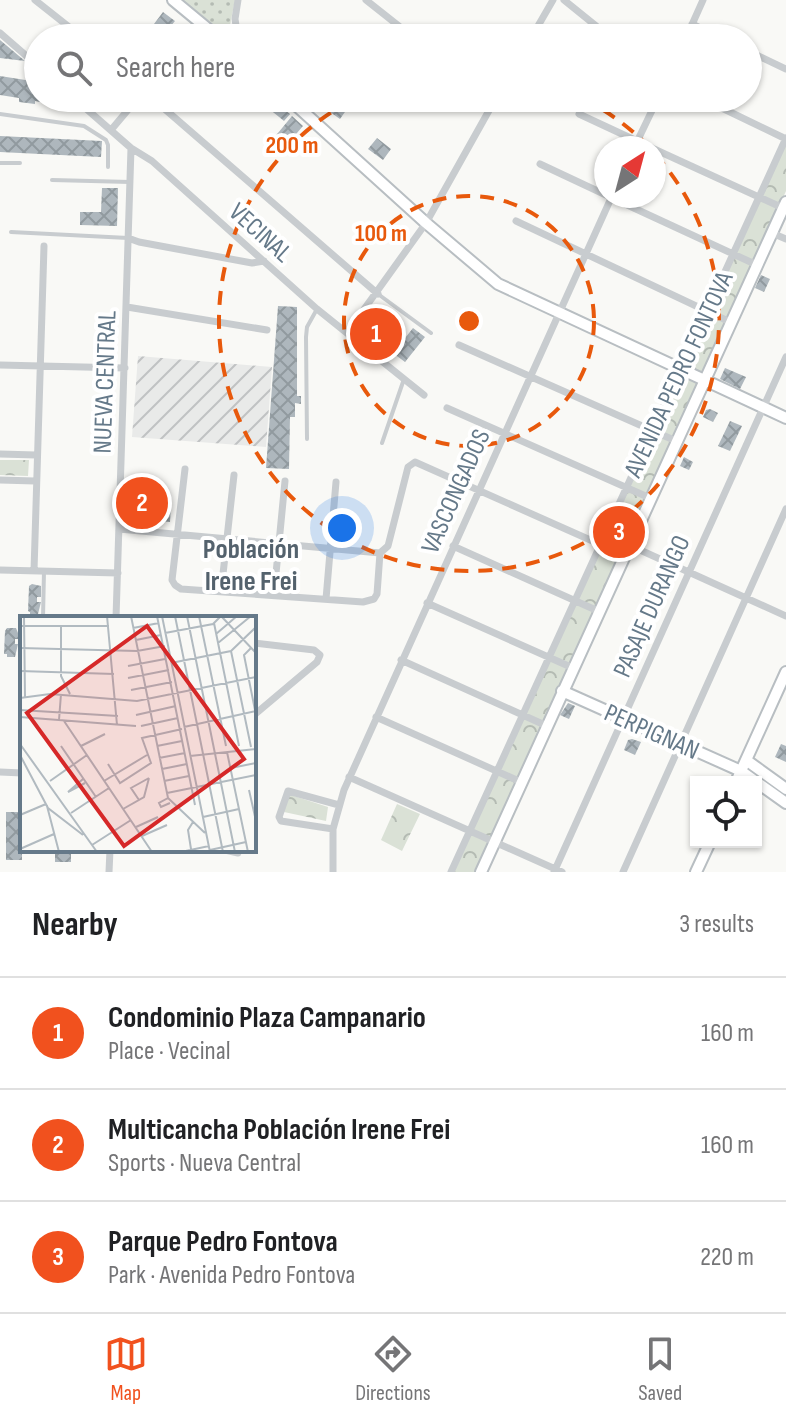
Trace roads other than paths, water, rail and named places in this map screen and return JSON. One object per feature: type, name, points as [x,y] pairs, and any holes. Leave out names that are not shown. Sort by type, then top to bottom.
[{"type":"main road","points":[[173,0],[202,24]]},
{"type":"main road","points":[[303,112],[498,284],[786,418]]},
{"type":"main road","name":"AVENIDA PEDRO FONTOVA","points":[[481,872],[784,205]]},
{"type":"main road","points":[[739,776],[786,672]]},
{"type":"main road","name":"PERPIGNAN","points":[[562,691],[741,771],[786,803]]},
{"type":"main road","points":[[746,760],[786,789]]},
{"type":"main road","points":[[700,871],[708,848]]},
{"type":"street","points":[[35,0],[65,24]]},
{"type":"street","points":[[236,24],[238,0]]},
{"type":"street","points":[[366,0],[396,24]]},
{"type":"street","points":[[539,24],[553,0]]},
{"type":"street","points":[[564,0],[594,24]]},
{"type":"street","points":[[692,24],[701,1]]},
{"type":"street","points":[[0,33],[24,54]]},
{"type":"street","points":[[762,58],[786,69]]},
{"type":"street","name":"VECINAL","points":[[90,112],[131,148],[152,161],[317,309],[424,395]]},
{"type":"street","points":[[111,130],[126,112]]},
{"type":"street","points":[[168,112],[378,294]]},
{"type":"street","points":[[347,333],[378,294],[426,223],[486,112]]},
{"type":"street","points":[[640,136],[651,112]]},
{"type":"street","points":[[731,112],[786,138]]},
{"type":"street","points":[[579,114],[619,136]]},
{"type":"street","name":"AVENIDA PEDRO FONTOVA","points":[[451,872],[786,138]]},
{"type":"street","name":"NUEVA CENTRAL","points":[[116,616],[131,148]]},
{"type":"street","points":[[666,154],[759,197],[784,205]]},
{"type":"street","points":[[540,164],[594,189]]},
{"type":"street","name":"VASCONGADOS","points":[[333,872],[333,829],[349,777],[604,208]]},
{"type":"street","points":[[635,208],[757,265]]},
{"type":"street","points":[[516,221],[730,322]]},
{"type":"street","points":[[772,233],[786,239]]},
{"type":"street","points":[[128,238],[252,263],[264,261]]},
{"type":"street","points":[[34,571],[44,246]]},
{"type":"street","points":[[127,307],[267,330]]},
{"type":"street","points":[[459,345],[676,441]]},
{"type":"street","name":"PASAJE DURANGO","points":[[557,871],[786,357]]},
{"type":"street","points":[[0,365],[125,368]]},
{"type":"street","points":[[447,408],[650,498]]},
{"type":"street","points":[[0,454],[36,455]]},
{"type":"street","points":[[185,469],[172,580],[181,589],[363,602],[374,599],[380,553],[388,546],[408,467],[418,462],[600,544],[688,572],[786,616]]},
{"type":"street","points":[[221,592],[234,475]]},
{"type":"street","points":[[0,480],[35,481]]},
{"type":"street","points":[[274,594],[285,481]]},
{"type":"street","points":[[326,599],[336,482]]},
{"type":"street","points":[[623,872],[786,509]]},
{"type":"street","points":[[119,529],[380,553]]},
{"type":"street","points":[[453,546],[598,611]]},
{"type":"street","points":[[0,570],[118,573]]},
{"type":"street","points":[[427,603],[573,668]]},
{"type":"street","points":[[256,643],[314,650],[320,655],[317,662],[256,713]]},
{"type":"street","points":[[401,660],[547,726]]},
{"type":"street","points":[[376,717],[521,782]]},
{"type":"street","points":[[0,772],[20,773]]},
{"type":"street","points":[[349,777],[557,871]]},
{"type":"street","points":[[333,829],[281,821],[279,817],[288,791],[339,805]]},
{"type":"street","points":[[109,872],[110,852]]},
{"type":"street","points":[[234,852],[238,853]]},
{"type":"lane","points":[[0,114],[90,128],[108,145],[108,167]]},
{"type":"lane","points":[[0,163],[20,163]]},
{"type":"lane","points":[[52,180],[130,182]]},
{"type":"lane","points":[[11,232],[128,238]]},
{"type":"lane","points":[[378,294],[431,333]]},
{"type":"lane","points":[[307,439],[306,337],[307,327],[317,309]]},
{"type":"lane","points":[[382,443],[404,379]]},
{"type":"lane","points":[[43,616],[44,571]]},
{"type":"place","name":"Condominio Plaza Campanario","points":[[376,334]]},
{"type":"place","name":"Multicancha Población Irene Frei","points":[[142,503]]},
{"type":"place","name":"Parque Pedro Fontova","points":[[619,532]]},
{"type":"district","name":"Población Irene Frei","points":[[251,564]]}]
